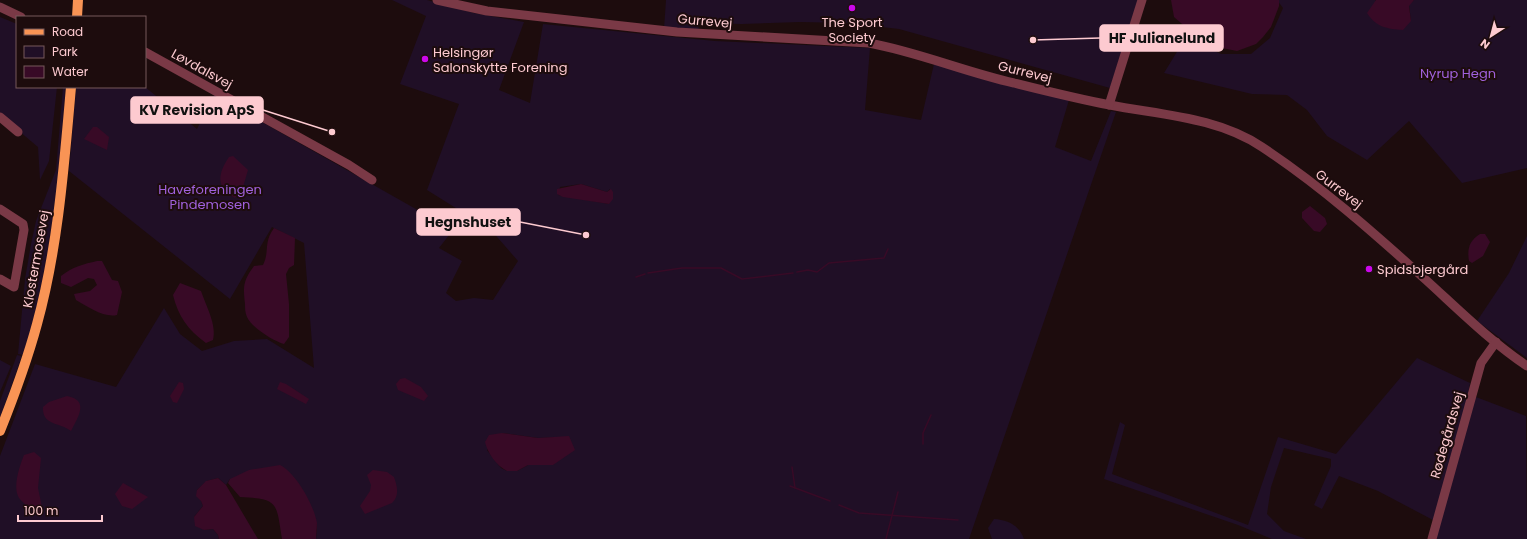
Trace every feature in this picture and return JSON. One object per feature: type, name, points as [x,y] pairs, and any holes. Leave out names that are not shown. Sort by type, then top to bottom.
[{"type":"main road","points":[[78,0],[79,16]]},
{"type":"main road","name":"Klostermosevej","points":[[0,430],[23,369],[37,323],[49,270],[58,213],[71,88]]},
{"type":"street","name":"Gurrevej","points":[[437,0],[487,11],[677,32],[868,43],[900,49],[1011,83],[1109,105],[1189,118],[1211,124],[1242,136],[1262,147],[1356,218],[1496,342],[1527,366]]},
{"type":"street","points":[[1109,105],[1142,0]]},
{"type":"street","points":[[0,7],[19,16]]},
{"type":"street","name":"Løvdalsvej","points":[[146,53],[349,165],[372,180]]},
{"type":"street","points":[[0,118],[18,132]]},
{"type":"street","points":[[0,209],[23,224],[24,230],[14,287],[1,280]]},
{"type":"street","name":"Rødegårdsvej","points":[[1432,539],[1481,363],[1496,342]]},
{"type":"green space","name":"Haveforeningen Pindemosen","points":[[392,0],[427,0],[474,13],[524,22],[499,90],[530,103],[543,24],[715,41],[870,48],[865,110],[921,120],[934,64],[1069,100],[1055,147],[1091,161],[1111,111],[1116,112],[969,539],[316,539],[317,524],[230,479],[226,485],[218,478],[207,481],[197,490],[203,506],[194,517],[204,530],[213,529],[218,535],[219,539],[0,539],[0,456],[35,364],[116,387],[164,308],[180,334],[202,351],[234,341],[267,339],[314,368],[304,243],[272,227],[230,299],[69,171],[76,88],[146,88],[197,129],[214,95],[453,230],[439,248],[462,261],[446,293],[456,301],[474,298],[493,300],[518,261],[491,230],[427,190],[459,104],[400,84],[426,16]],"holes":[[[581,184],[607,192],[610,189],[609,204],[558,195],[560,187]],[[502,433],[538,438],[569,437],[553,465],[528,465],[517,471],[507,471],[501,468],[487,450]]]},
{"type":"green space","points":[[666,0],[1138,0],[1110,88],[899,29],[848,23],[800,22],[742,24],[698,23],[699,32],[664,29]]},
{"type":"green space","name":"Nyrup Hegn","points":[[1277,0],[1376,0],[1375,1],[1411,21],[1409,5],[1414,0],[1527,0],[1527,168],[1462,183],[1409,121],[1367,160],[1327,136],[1307,110],[1287,95],[1252,94],[1164,73],[1186,37],[1221,54],[1251,54],[1270,38],[1283,8]]},
{"type":"green space","points":[[0,17],[16,24],[16,88],[57,88],[49,161],[40,180],[38,147],[0,115]]},
{"type":"green space","points":[[63,88],[66,88],[57,189],[47,256],[33,322],[23,355],[18,354],[25,279],[31,244],[36,221],[56,170]]},
{"type":"green space","points":[[1527,236],[1527,358],[1477,321],[1509,273]]},
{"type":"green space","points":[[17,355],[22,356],[0,419],[0,401]]},
{"type":"green space","points":[[1417,358],[1470,383],[1468,394],[1526,416],[1527,539],[1437,539],[1433,520],[1378,491],[1339,476],[1322,509],[1314,505],[1331,466],[1331,459],[1284,448],[1271,487],[1267,514],[1284,531],[1306,539],[1272,539],[1238,525],[1104,479],[1120,422],[1125,425],[1112,474],[1248,525],[1278,437],[1336,454]]},
{"type":"green space","points":[[0,360],[11,366],[0,392]]},
{"type":"green space","points":[[994,519],[1012,524],[1019,530],[1024,539],[992,539],[988,528]]},
{"type":"water","points":[[1171,0],[1279,0],[1279,6],[1271,27],[1263,37],[1256,44],[1237,51],[1222,48],[1197,37],[1174,17]]},
{"type":"water","points":[[1376,0],[1414,0],[1409,6],[1411,21],[1403,30],[1387,28],[1378,24],[1370,18],[1367,13]]},
{"type":"water","points":[[93,127],[97,127],[109,137],[107,150],[84,139]]},
{"type":"water","points":[[233,156],[248,170],[243,187],[235,198],[224,190],[220,180],[225,163],[229,157]]},
{"type":"water","points":[[581,184],[607,192],[611,189],[613,192],[613,199],[609,204],[563,197],[557,194],[557,189]]},
{"type":"water","points":[[1310,206],[1325,218],[1327,224],[1320,232],[1314,231],[1302,218],[1302,212]]},
{"type":"water","points":[[274,228],[295,238],[294,265],[289,268],[286,274],[289,304],[289,337],[284,344],[269,337],[253,325],[249,321],[245,310],[244,288],[246,280],[254,266],[263,265],[269,238]]},
{"type":"water","points":[[1480,234],[1485,234],[1490,242],[1483,256],[1472,263],[1469,261],[1468,253],[1471,242]]},
{"type":"water","points":[[97,261],[102,261],[112,280],[118,281],[122,292],[117,315],[112,316],[101,313],[76,300],[74,294],[90,291],[97,285],[94,279],[88,278],[71,287],[61,283],[61,276],[69,270]]},
{"type":"water","points":[[180,283],[201,291],[214,328],[213,340],[206,343],[189,328],[181,316],[173,295]]},
{"type":"water","points":[[405,378],[421,387],[428,396],[424,401],[398,390],[396,384],[400,379]]},
{"type":"water","points":[[179,382],[183,383],[184,389],[177,403],[173,402],[170,396]]},
{"type":"water","points":[[280,382],[286,384],[309,399],[306,404],[277,389]]},
{"type":"water","points":[[67,396],[74,398],[80,405],[77,420],[71,431],[67,428],[52,423],[45,418],[43,413],[43,407],[49,402]]},
{"type":"water","points":[[502,433],[538,438],[569,436],[575,450],[553,465],[528,465],[517,471],[507,471],[499,466],[493,459],[485,442],[489,435]]},
{"type":"water","points":[[34,452],[41,458],[38,488],[43,512],[40,514],[20,499],[16,486],[24,455]]},
{"type":"water","points":[[280,465],[286,469],[298,482],[312,507],[317,523],[316,539],[282,539],[278,517],[273,505],[269,501],[262,499],[240,497],[228,483],[230,479],[249,470]]},
{"type":"water","points":[[373,470],[387,472],[394,477],[397,487],[397,494],[392,503],[365,514],[360,506],[370,491],[371,485],[367,475]]},
{"type":"water","points":[[218,478],[226,485],[258,539],[219,539],[218,535],[213,529],[204,530],[195,526],[194,517],[203,506],[201,501],[196,496],[197,490],[206,481]]},
{"type":"water","points":[[123,483],[148,497],[132,509],[122,506],[115,494]]},
{"type":"waterway","points":[[797,272],[808,270],[817,272],[829,263],[884,258],[888,249]]},
{"type":"waterway","points":[[648,273],[682,268],[721,268],[742,279],[793,273]]},
{"type":"waterway","points":[[636,277],[645,274]]},
{"type":"waterway","points":[[923,444],[923,433],[931,415]]},
{"type":"waterway","points":[[792,467],[795,488]]},
{"type":"waterway","points":[[790,486],[830,501]]},
{"type":"waterway","points":[[886,539],[898,492]]},
{"type":"waterway","points":[[839,505],[859,513],[958,520]]},
{"type":"place","name":"The Sport Society","points":[[852,8]]},
{"type":"place","name":"HF Julianelund","points":[[1033,40]]},
{"type":"place","name":"Helsingør Salonskytte Forening","points":[[425,59]]},
{"type":"place","name":"KV Revision ApS","points":[[332,132]]},
{"type":"place","name":"Hegnshuset","points":[[586,235]]},
{"type":"place","name":"Spidsbjergård","points":[[1369,269]]}]
